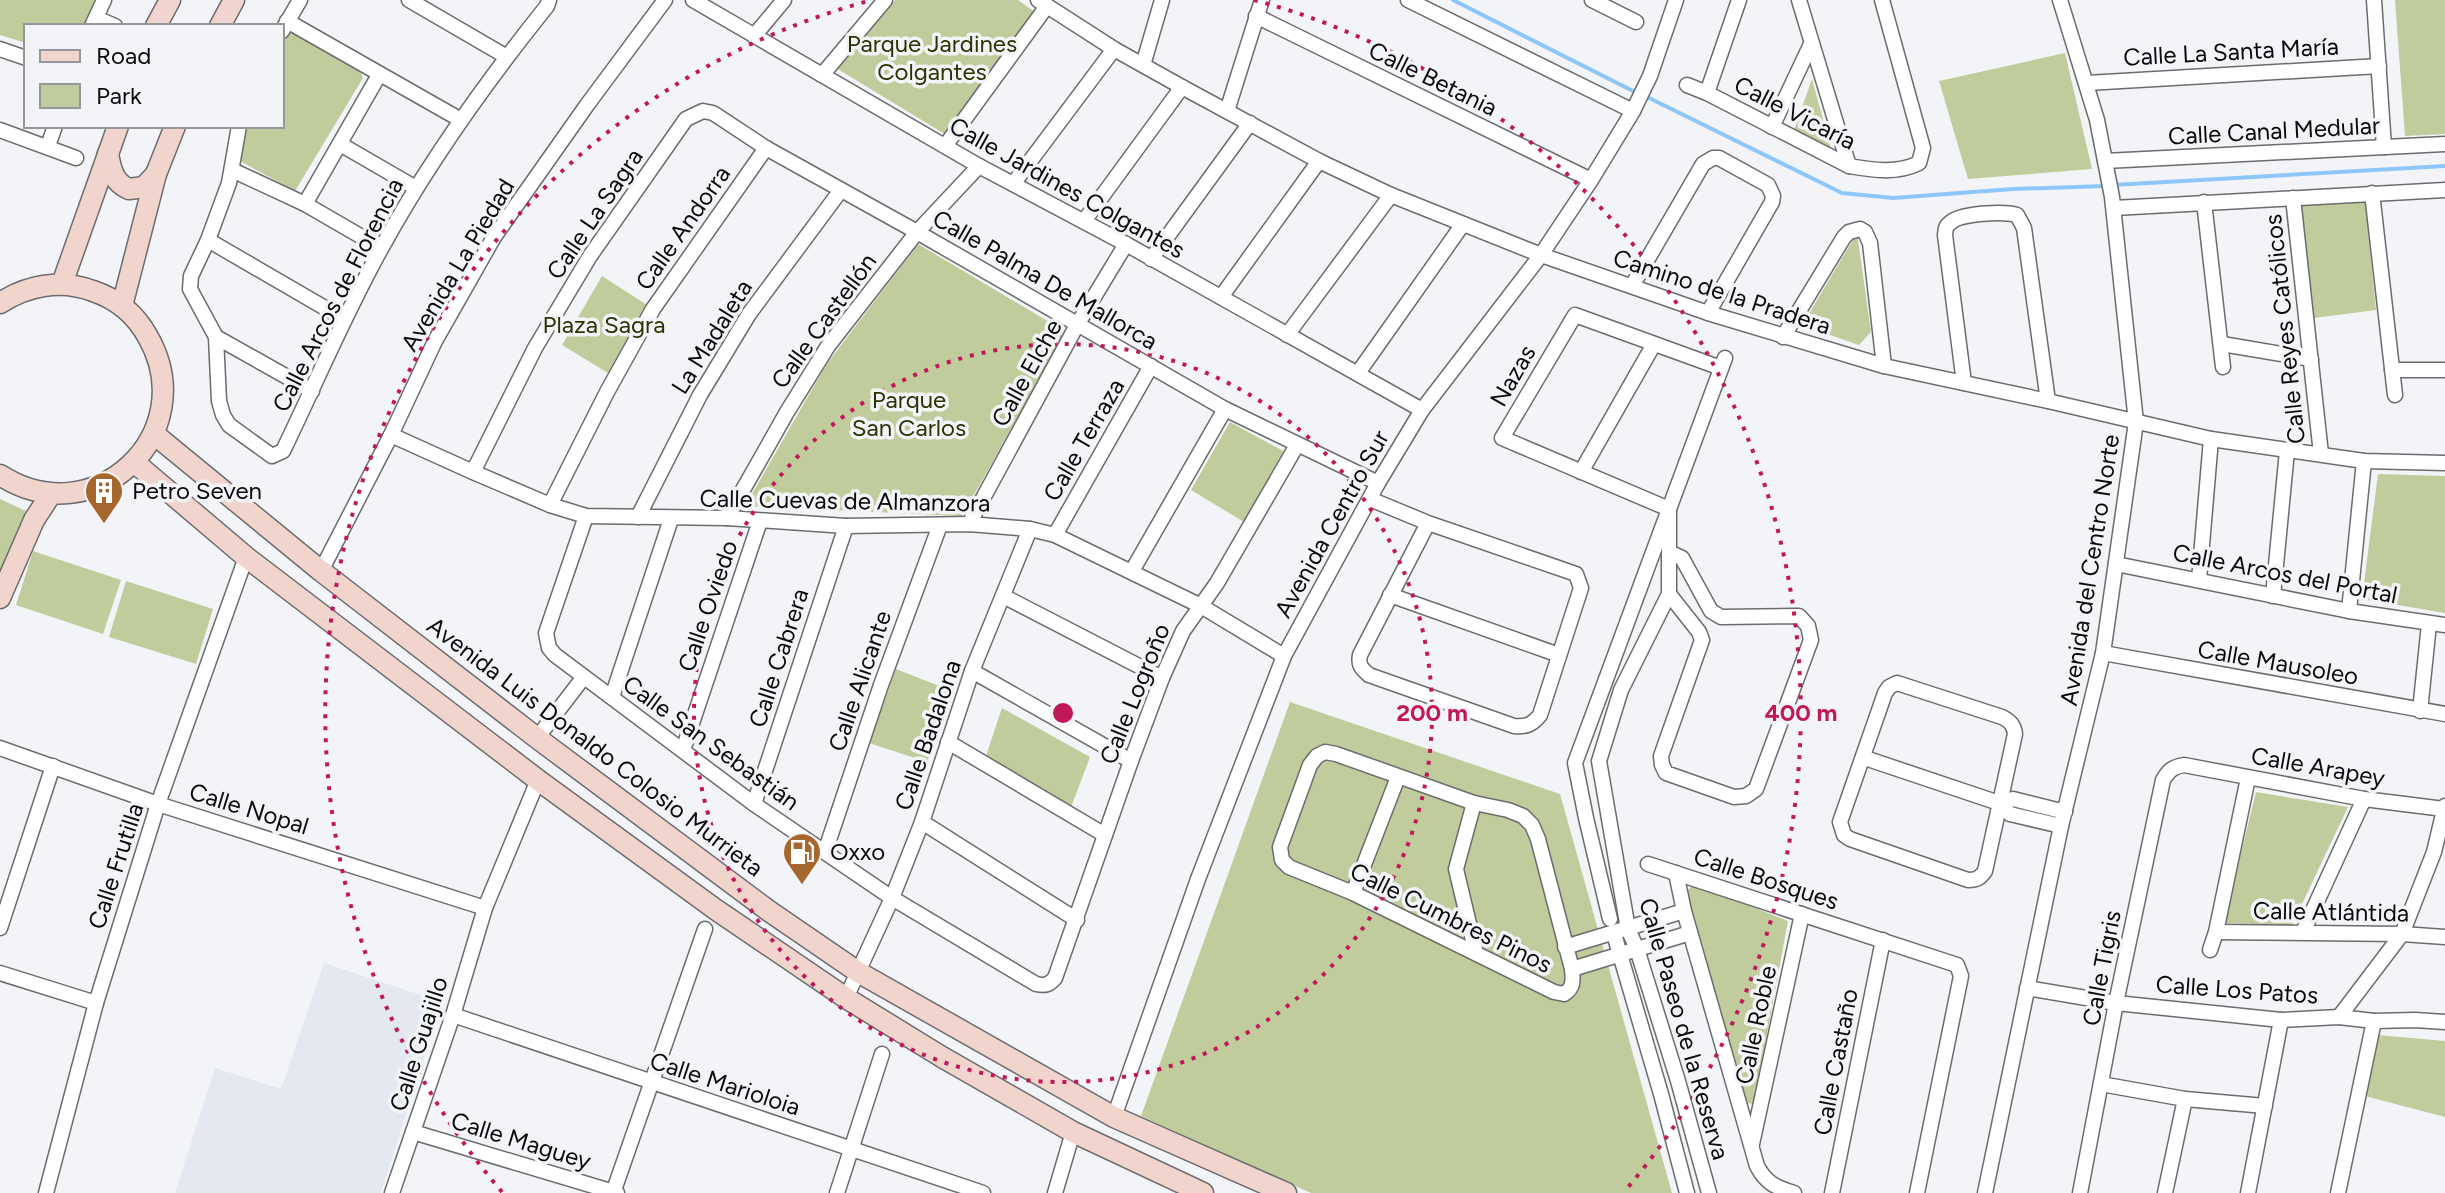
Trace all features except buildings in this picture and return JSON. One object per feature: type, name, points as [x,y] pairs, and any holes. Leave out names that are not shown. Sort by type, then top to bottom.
[{"type":"main road","points":[[157,24],[170,0]]},
{"type":"main road","points":[[221,24],[234,0]]},
{"type":"main road","points":[[62,284],[117,128]]},
{"type":"main road","points":[[122,306],[156,174],[174,128]]},
{"type":"main road","points":[[108,154],[115,179],[129,189],[144,187],[156,174]]},
{"type":"main road","points":[[0,303],[37,287],[62,284],[104,294],[122,306],[142,326],[156,351],[163,378],[162,407],[154,434],[134,462],[107,482],[87,490],[51,494],[12,483],[0,475]]},
{"type":"main road","name":"Avenida Luis Donaldo Colosio Murrieta","points":[[154,434],[321,571],[537,738],[769,911],[858,972],[1114,1117],[1286,1193]]},
{"type":"main road","points":[[134,462],[246,557],[538,780],[715,909],[846,998],[942,1057],[1073,1132],[1203,1193]]},
{"type":"main road","points":[[0,598],[34,520],[51,494]]},
{"type":"street","points":[[94,22],[104,0]]},
{"type":"street","points":[[300,0],[285,26],[461,120]]},
{"type":"street","points":[[409,0],[507,57]]},
{"type":"street","name":"Calle Arcos de Florencia","points":[[216,337],[219,401],[223,415],[229,425],[266,454],[278,455],[283,451],[344,319],[416,188],[461,120],[549,0]]},
{"type":"street","name":"Avenida La Piedad","points":[[321,571],[435,341],[494,237],[665,0]]},
{"type":"street","name":"Calle Jardines Colgantes","points":[[693,0],[979,166],[1126,244],[1422,410]]},
{"type":"street","points":[[754,36],[784,0]]},
{"type":"street","points":[[822,75],[885,0]]},
{"type":"street","points":[[1143,65],[1162,0]]},
{"type":"street","points":[[1227,111],[1262,0]]},
{"type":"street","points":[[1408,0],[1635,107]]},
{"type":"street","name":"Avenida Centro Sur","points":[[1114,1117],[1198,879],[1284,656],[1378,483],[1422,410],[1541,255],[1635,107],[1650,76],[1676,0]]},
{"type":"street","points":[[1707,93],[1739,0]]},
{"type":"street","points":[[1799,0],[1849,166]]},
{"type":"street","name":"Calle Vicaría","points":[[1687,85],[1849,166],[1869,170],[1912,167],[1919,163],[1923,148],[1882,0]]},
{"type":"street","name":"Avenida del Centro Norte","points":[[1985,1193],[2063,819],[2103,653],[2136,422],[2113,203],[2087,83],[2060,0]]},
{"type":"street","points":[[2374,0],[2384,147]]},
{"type":"street","points":[[1601,2],[1636,22]]},
{"type":"street","points":[[945,146],[1043,3]]},
{"type":"street","name":"Camino de la Pradera","points":[[1043,3],[1064,8],[1114,49],[1182,87],[1319,161],[1391,195],[1541,255],[1708,313],[1884,366],[2211,439],[2364,461],[2445,463]]},
{"type":"street","name":"Calle Betania","points":[[1256,16],[1591,180]]},
{"type":"street","points":[[1772,127],[1811,44]]},
{"type":"street","points":[[0,49],[24,57]]},
{"type":"street","points":[[1013,184],[1114,49]]},
{"type":"street","name":"Calle La Santa María","points":[[2087,83],[2379,66]]},
{"type":"street","points":[[305,204],[379,75]]},
{"type":"street","points":[[1084,221],[1182,87]]},
{"type":"street","name":"Calle Palma De Mallorca","points":[[695,113],[713,113],[766,148],[1225,409],[1378,483]]},
{"type":"street","name":"Calle La Sagra","points":[[473,472],[535,348],[590,256],[686,119],[695,113]]},
{"type":"street","points":[[1151,259],[1250,123]]},
{"type":"street","points":[[48,146],[54,128]]},
{"type":"street","points":[[239,128],[232,170],[208,240],[191,276],[190,289],[216,337],[312,391]]},
{"type":"street","points":[[0,130],[76,158]]},
{"type":"street","points":[[340,144],[416,188]]},
{"type":"street","name":"Calle Canal Medular","points":[[2106,166],[2445,144]]},
{"type":"street","name":"Calle Andorra","points":[[550,505],[653,309],[766,148]]},
{"type":"street","points":[[1632,286],[1703,164],[1719,158],[1768,185],[1773,196],[1708,313]]},
{"type":"street","points":[[1221,297],[1319,161]]},
{"type":"street","name":"Calle Castellón","points":[[727,518],[828,346],[917,232],[979,166]]},
{"type":"street","points":[[232,170],[305,204],[381,248]]},
{"type":"street","name":"La Madaleta","points":[[638,517],[700,395],[749,314],[841,190]]},
{"type":"street","points":[[2113,203],[2204,202],[2445,190]]},
{"type":"street","points":[[2372,193],[2395,395]]},
{"type":"street","points":[[1287,335],[1391,195]]},
{"type":"street","name":"Calle Reyes Católicos","points":[[2293,198],[2321,454]]},
{"type":"street","points":[[2204,202],[2223,367]]},
{"type":"street","points":[[1964,383],[1945,235],[1947,226],[1962,217],[2009,213],[2017,215],[2024,228],[2048,401]]},
{"type":"street","points":[[1358,373],[1463,224]]},
{"type":"street","points":[[1783,337],[1844,237],[1860,229],[1870,243],[1884,366]]},
{"type":"street","points":[[208,240],[344,319]]},
{"type":"street","name":"Calle Elche","points":[[969,524],[1077,325],[1126,244]]},
{"type":"street","name":"Nazas","points":[[1669,509],[1502,438],[1575,315],[1654,344],[1723,363]]},
{"type":"street","points":[[1581,472],[1654,344]]},
{"type":"street","points":[[2222,344],[2311,359]]},
{"type":"street","name":"Calle Paseo de la Reserva","points":[[1709,1193],[1637,949],[1617,927],[1586,818],[1575,763],[1723,363]]},
{"type":"street","name":"Calle Terraza","points":[[1055,535],[1151,366]]},
{"type":"street","points":[[2392,370],[2445,370]]},
{"type":"street","points":[[1132,571],[1225,409]]},
{"type":"street","name":"Calle Cuevas de Almanzora","points":[[391,435],[550,505],[586,516],[727,518],[846,526],[969,524],[1030,529],[1055,535],[1201,606],[1284,656]]},
{"type":"street","points":[[2199,580],[2211,439]]},
{"type":"street","name":"Calle Logroño","points":[[1055,978],[1131,761],[1183,631],[1217,583],[1297,445]]},
{"type":"street","points":[[2273,596],[2287,451]]},
{"type":"street","points":[[2349,611],[2364,461]]},
{"type":"street","points":[[1370,499],[1428,523],[1576,574],[1581,588],[1540,715],[1534,723],[1525,727],[1514,726],[1369,675],[1358,663],[1428,523]]},
{"type":"street","name":"Calle Paseo de la Reserva","points":[[1669,509],[1669,594],[1621,690],[1599,761],[1621,954],[1687,1193]]},
{"type":"street","name":"Calle San Sebastián","points":[[586,516],[546,633],[549,648],[583,678],[754,804],[892,898],[1036,984],[1043,986],[1055,978]]},
{"type":"street","points":[[612,697],[671,519]]},
{"type":"street","name":"Calle Oviedo","points":[[683,750],[760,521]]},
{"type":"street","name":"Calle Alicante","points":[[825,852],[881,685],[940,525]]},
{"type":"street","name":"Calle Cabrera","points":[[754,804],[846,526]]},
{"type":"street","name":"Calle Badalona","points":[[846,998],[892,898],[922,822],[972,671],[1030,529]]},
{"type":"street","points":[[1669,552],[1682,558],[1711,611],[1721,617],[1799,616],[1808,626],[1811,640],[1806,655],[1756,789],[1746,796],[1734,797],[1666,773],[1662,765],[1661,756],[1702,640],[1669,594]]},
{"type":"street","name":"Calle Frutilla","points":[[46,1193],[96,1003],[158,804],[246,557]]},
{"type":"street","name":"Calle Arcos del Portal","points":[[2116,564],[2349,611],[2445,625]]},
{"type":"street","points":[[1390,595],[1559,655]]},
{"type":"street","points":[[1003,596],[1162,678]]},
{"type":"street","points":[[2420,711],[2429,624]]},
{"type":"street","name":"Calle Mausoleo","points":[[2103,653],[2445,714]]},
{"type":"street","points":[[972,671],[1131,761]]},
{"type":"street","points":[[537,738],[583,678]]},
{"type":"street","points":[[1897,683],[2010,721],[2015,734],[1985,871],[1981,877],[1968,880],[1850,839],[1841,830],[1840,822],[1865,758],[1885,693],[1897,683]]},
{"type":"street","points":[[948,742],[1105,835]]},
{"type":"street","name":"Calle Nopal","points":[[0,748],[158,804],[485,908]]},
{"type":"street","name":"Calle Cumbres Pinos","points":[[1325,752],[1474,803],[1508,810],[1523,816],[1532,825],[1572,969],[1572,985],[1564,994],[1554,992],[1353,893],[1289,867],[1279,855],[1310,765],[1325,752]]},
{"type":"street","points":[[1865,758],[1999,803],[2013,799],[2063,819]]},
{"type":"street","name":"Calle Arapey","points":[[2184,765],[2364,799],[2445,808]]},
{"type":"street","name":"Calle Tigris","points":[[2080,1193],[2163,780],[2175,766],[2184,765]]},
{"type":"street","points":[[0,928],[53,766]]},
{"type":"street","points":[[1353,893],[1398,777]]},
{"type":"street","points":[[2210,950],[2248,778]]},
{"type":"street","name":"Calle Guajillo","points":[[392,1193],[453,1015],[485,908],[538,780]]},
{"type":"street","points":[[2303,932],[2364,799]]},
{"type":"street","points":[[1474,803],[1456,869],[1476,953]]},
{"type":"street","points":[[2339,1017],[2402,934],[2434,852],[2445,808]]},
{"type":"street","points":[[922,822],[1077,920]]},
{"type":"street","points":[[1648,864],[1676,873]]},
{"type":"street","name":"Calle Bosques","points":[[1794,1193],[1774,1187],[1764,1179],[1757,1166],[1690,933],[1676,873],[1957,965],[1961,976],[1917,1193]]},
{"type":"street","points":[[1565,947],[1617,927],[1684,911]]},
{"type":"street","name":"Calle Roble","points":[[1752,1146],[1802,914]]},
{"type":"street","points":[[615,1193],[705,929]]},
{"type":"street","name":"Calle Atlántida","points":[[2216,932],[2445,937]]},
{"type":"street","points":[[1572,969],[1690,933]]},
{"type":"street","name":"Calle Castaño","points":[[1832,1193],[1883,940]]},
{"type":"street","points":[[0,973],[96,1003]]},
{"type":"street","name":"Calle Los Patos","points":[[2027,988],[2116,1003],[2281,1020],[2339,1017],[2445,1022]]},
{"type":"street","name":"Calle Marioloia","points":[[453,1015],[983,1193]]},
{"type":"street","points":[[2248,1193],[2281,1020]]},
{"type":"street","points":[[2338,1193],[2374,1021]]},
{"type":"street","points":[[837,1193],[882,1054]]},
{"type":"street","points":[[2101,1084],[2185,1099],[2265,1106]]},
{"type":"street","points":[[2165,1193],[2185,1099]]},
{"type":"street","name":"Calle Maguey","points":[[413,1132],[615,1193]]},
{"type":"street","points":[[1055,1193],[1073,1132]]},
{"type":"shaded area","points":[[324,963],[442,1002],[381,1193],[175,1193],[215,1068],[281,1089]]},
{"type":"green space","points":[[0,0],[95,0],[85,24],[24,24],[24,42],[0,35]]},
{"type":"green space","name":"Parque Jardines Colgantes","points":[[895,0],[1018,0],[1035,12],[948,136],[836,68]]},
{"type":"green space","points":[[2395,0],[2445,0],[2445,134],[2405,136]]},
{"type":"green space","points":[[290,30],[360,70],[363,78],[295,191],[240,161],[246,128],[284,128],[284,39]]},
{"type":"green space","points":[[2065,53],[2092,169],[1968,179],[1939,81]]},
{"type":"green space","points":[[1812,79],[1832,152],[1793,133]]},
{"type":"green space","points":[[2365,200],[2376,310],[2314,318],[2301,205]]},
{"type":"green space","points":[[1857,233],[1871,332],[1859,345],[1810,328],[1807,317]]},
{"type":"green space","name":"Parque San Carlos","points":[[918,244],[1066,332],[962,516],[745,506],[826,365]]},
{"type":"green space","name":"Plaza Sagra","points":[[602,276],[647,305],[608,373],[562,345]]},
{"type":"green space","points":[[1230,422],[1285,452],[1244,522],[1191,490]]},
{"type":"green space","points":[[2378,474],[2445,476],[2445,613],[2362,599]]},
{"type":"green space","points":[[0,499],[26,511],[8,580],[0,598]]},
{"type":"green space","points":[[33,551],[121,580],[103,634],[16,605]]},
{"type":"green space","points":[[126,581],[213,609],[196,664],[109,637]]},
{"type":"green space","points":[[896,669],[952,691],[927,762],[869,743]]},
{"type":"green space","points":[[1290,702],[1560,794],[1672,1193],[1311,1193],[1141,1116]]},
{"type":"green space","points":[[1002,708],[1090,757],[1070,810],[985,759]]},
{"type":"green space","points":[[2256,792],[2348,807],[2292,925],[2224,923]]},
{"type":"green space","points":[[1695,884],[1788,921],[1754,1104],[1746,1103],[1685,892]]},
{"type":"green space","points":[[2378,1035],[2445,1041],[2445,1117],[2365,1096]]},
{"type":"waterway","points":[[1453,0],[1637,93]]},
{"type":"waterway","points":[[1645,96],[1842,193],[1893,198],[2105,186]]},
{"type":"waterway","points":[[2113,185],[2445,166]]},
{"type":"place","name":"Petro Seven","points":[[104,525]]},
{"type":"place","name":"Oxxo","points":[[802,886]]}]
